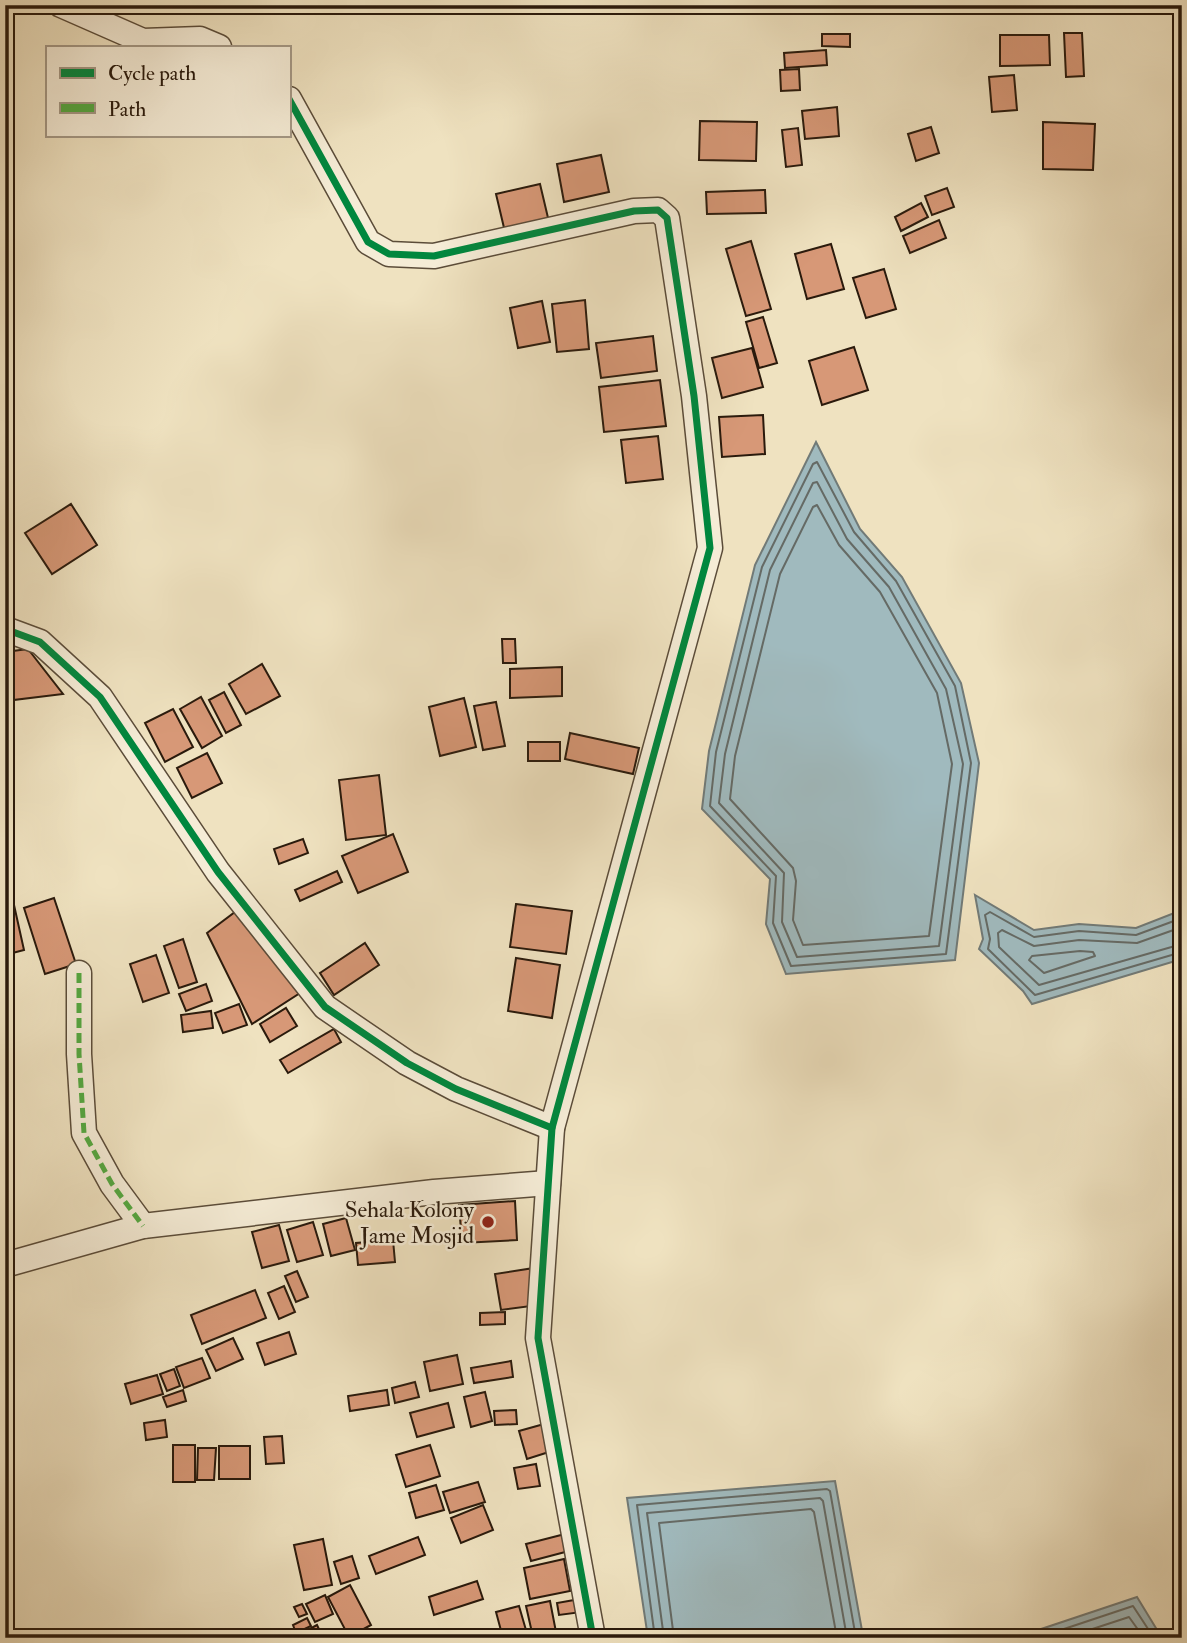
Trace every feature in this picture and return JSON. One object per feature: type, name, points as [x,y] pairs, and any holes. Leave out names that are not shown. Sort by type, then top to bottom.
[{"type":"street","points":[[61,5],[143,41],[200,39],[217,46]]},
{"type":"street","points":[[290,102],[368,242],[389,254],[434,256],[634,211],[658,210],[667,218],[694,396],[710,548],[552,1128],[538,1338],[593,1638]]},
{"type":"street","points":[[5,629],[40,642],[100,697],[218,872],[325,1007],[407,1063],[456,1089],[552,1128]]},
{"type":"street","points":[[79,973],[83,1133],[112,1184],[143,1226]]},
{"type":"street","points":[[5,1265],[143,1226],[434,1192],[548,1183]]},
{"type":"water","points":[[816,442],[860,529],[902,577],[961,683],[979,763],[955,960],[786,974],[766,924],[770,879],[702,809],[709,751],[755,565]]},
{"type":"water","points":[[975,895],[1034,930],[1079,924],[1136,928],[1182,910],[1182,959],[1032,1004],[1023,991],[979,949],[983,939]]},
{"type":"water","points":[[835,1481],[863,1636],[648,1638],[627,1498]]},
{"type":"water","points":[[1137,1597],[1162,1638],[1014,1638]]},
{"type":"building","points":[[1019,5],[1041,5],[1040,11],[1018,9]]},
{"type":"building","points":[[1064,33],[1082,33],[1084,76],[1066,77]]},
{"type":"building","points":[[822,34],[850,34],[850,47],[822,46]]},
{"type":"building","points":[[1000,35],[1049,35],[1050,65],[1000,66]]},
{"type":"building","points":[[826,50],[827,65],[785,68],[784,53]]},
{"type":"building","points":[[799,69],[800,90],[781,91],[780,70]]},
{"type":"building","points":[[1014,75],[1017,110],[992,112],[989,77]]},
{"type":"building","points":[[837,107],[839,136],[805,139],[802,111]]},
{"type":"building","points":[[700,121],[757,122],[756,161],[699,160]]},
{"type":"building","points":[[1043,122],[1095,124],[1093,170],[1043,169]]},
{"type":"building","points":[[931,127],[939,153],[916,161],[908,134]]},
{"type":"building","points":[[798,128],[802,165],[786,167],[782,130]]},
{"type":"building","points":[[601,155],[609,192],[564,202],[557,164]]},
{"type":"building","points":[[540,184],[549,222],[505,232],[496,194]]},
{"type":"building","points":[[947,188],[954,207],[932,215],[925,196]]},
{"type":"building","points":[[765,190],[766,213],[707,214],[706,192]]},
{"type":"building","points":[[921,203],[928,217],[901,231],[895,217]]},
{"type":"building","points":[[939,220],[946,238],[910,253],[903,236]]},
{"type":"building","points":[[751,241],[771,309],[746,316],[726,249]]},
{"type":"building","points":[[831,244],[844,289],[807,299],[795,254]]},
{"type":"building","points":[[884,269],[896,309],[866,318],[853,278]]},
{"type":"building","points":[[585,300],[589,349],[557,352],[552,304]]},
{"type":"building","points":[[542,301],[550,342],[518,348],[510,308]]},
{"type":"building","points":[[763,317],[777,363],[759,368],[746,322]]},
{"type":"building","points":[[653,336],[657,371],[601,378],[596,343]]},
{"type":"building","points":[[854,347],[868,390],[822,405],[809,361]]},
{"type":"building","points":[[752,348],[763,387],[722,398],[712,358]]},
{"type":"building","points":[[660,380],[666,426],[604,432],[599,387]]},
{"type":"building","points":[[763,415],[765,454],[722,457],[719,417]]},
{"type":"building","points":[[658,436],[663,479],[626,483],[621,440]]},
{"type":"building","points":[[71,504],[97,545],[52,574],[25,533]]},
{"type":"building","points":[[502,639],[515,639],[516,663],[503,663]]},
{"type":"building","points":[[28,649],[63,694],[5,701],[5,652]]},
{"type":"building","points":[[262,664],[280,696],[246,714],[229,684]]},
{"type":"building","points":[[562,667],[562,696],[510,698],[510,669]]},
{"type":"building","points":[[224,692],[241,725],[226,733],[209,700]]},
{"type":"building","points":[[201,697],[222,736],[202,748],[180,709]]},
{"type":"building","points":[[464,698],[476,747],[440,756],[429,707]]},
{"type":"building","points":[[496,702],[505,746],[483,750],[474,706]]},
{"type":"building","points":[[173,709],[193,747],[165,762],[145,723]]},
{"type":"building","points":[[570,733],[639,748],[633,774],[565,759]]},
{"type":"building","points":[[528,742],[560,742],[560,761],[528,761]]},
{"type":"building","points":[[207,753],[222,783],[192,798],[177,768]]},
{"type":"building","points":[[379,775],[386,835],[346,840],[339,780]]},
{"type":"building","points":[[393,834],[408,872],[358,893],[342,856]]},
{"type":"building","points":[[303,839],[308,853],[279,864],[274,849]]},
{"type":"building","points":[[337,871],[342,882],[300,901],[295,890]]},
{"type":"building","points":[[12,896],[24,950],[5,955],[5,897]]},
{"type":"building","points":[[54,898],[76,964],[45,974],[24,908]]},
{"type":"building","points":[[516,904],[572,911],[566,954],[510,947]]},
{"type":"building","points":[[239,909],[300,993],[252,1024],[207,933]]},
{"type":"building","points":[[183,939],[197,982],[179,988],[164,946]]},
{"type":"building","points":[[365,943],[379,965],[334,995],[320,973]]},
{"type":"building","points":[[156,955],[169,993],[143,1002],[130,964]]},
{"type":"building","points":[[516,958],[560,965],[552,1018],[508,1011]]},
{"type":"building","points":[[206,984],[212,1001],[186,1011],[179,994]]},
{"type":"building","points":[[239,1004],[247,1025],[223,1033],[215,1013]]},
{"type":"building","points":[[286,1008],[297,1026],[270,1042],[260,1024]]},
{"type":"building","points":[[211,1011],[213,1028],[183,1032],[181,1015]]},
{"type":"building","points":[[334,1029],[341,1042],[288,1073],[280,1060]]},
{"type":"building","name":"Sehala Kolony Jame Mosjid","points":[[515,1201],[517,1240],[462,1243],[459,1205]]},
{"type":"building","points":[[346,1218],[355,1250],[331,1256],[323,1224]]},
{"type":"building","points":[[313,1222],[323,1255],[297,1262],[287,1230]]},
{"type":"building","points":[[279,1225],[289,1261],[262,1268],[252,1232]]},
{"type":"building","points":[[393,1240],[395,1262],[358,1265],[356,1243]]},
{"type":"building","points":[[534,1268],[539,1305],[501,1310],[495,1274]]},
{"type":"building","points":[[297,1271],[308,1297],[296,1302],[285,1276]]},
{"type":"building","points":[[284,1286],[295,1312],[279,1319],[268,1293]]},
{"type":"building","points":[[255,1290],[266,1318],[202,1344],[191,1315]]},
{"type":"building","points":[[505,1312],[505,1324],[480,1325],[480,1313]]},
{"type":"building","points":[[289,1332],[296,1354],[265,1365],[257,1343]]},
{"type":"building","points":[[233,1338],[243,1359],[216,1371],[206,1350]]},
{"type":"building","points":[[457,1355],[463,1384],[430,1391],[424,1362]]},
{"type":"building","points":[[202,1358],[210,1378],[184,1388],[176,1367]]},
{"type":"building","points":[[511,1361],[513,1377],[474,1383],[471,1368]]},
{"type":"building","points":[[174,1369],[180,1386],[167,1391],[160,1374]]},
{"type":"building","points":[[157,1375],[163,1394],[131,1404],[125,1384]]},
{"type":"building","points":[[415,1382],[419,1397],[395,1403],[392,1388]]},
{"type":"building","points":[[183,1390],[186,1401],[167,1407],[163,1397]]},
{"type":"building","points":[[387,1390],[389,1405],[350,1411],[348,1396]]},
{"type":"building","points":[[485,1392],[492,1421],[471,1427],[464,1397]]},
{"type":"building","points":[[448,1403],[454,1427],[417,1437],[410,1413]]},
{"type":"building","points":[[516,1410],[517,1424],[495,1425],[494,1411]]},
{"type":"building","points":[[165,1420],[167,1437],[146,1440],[144,1423]]},
{"type":"building","points":[[544,1424],[552,1451],[527,1459],[519,1431]]},
{"type":"building","points":[[282,1436],[284,1463],[266,1464],[264,1437]]},
{"type":"building","points":[[173,1445],[195,1445],[195,1482],[173,1482]]},
{"type":"building","points":[[430,1445],[440,1476],[406,1487],[396,1455]]},
{"type":"building","points":[[219,1446],[250,1446],[250,1479],[219,1479]]},
{"type":"building","points":[[198,1448],[216,1448],[214,1480],[197,1480]]},
{"type":"building","points":[[536,1464],[540,1486],[518,1489],[514,1468]]},
{"type":"building","points":[[478,1482],[485,1502],[450,1513],[443,1492]]},
{"type":"building","points":[[436,1485],[444,1510],[416,1518],[409,1493]]},
{"type":"building","points":[[483,1505],[493,1530],[461,1543],[451,1518]]},
{"type":"building","points":[[565,1534],[569,1551],[531,1561],[526,1544]]},
{"type":"building","points":[[418,1537],[425,1555],[376,1574],[369,1556]]},
{"type":"building","points":[[323,1539],[332,1585],[304,1590],[294,1545]]},
{"type":"building","points":[[352,1556],[359,1578],[341,1584],[334,1562]]},
{"type":"building","points":[[564,1559],[570,1591],[530,1599],[524,1568]]},
{"type":"building","points":[[477,1581],[483,1599],[434,1615],[429,1597]]},
{"type":"building","points":[[350,1585],[371,1625],[349,1637],[328,1597]]},
{"type":"building","points":[[325,1595],[333,1614],[315,1622],[306,1604]]},
{"type":"building","points":[[580,1599],[582,1612],[559,1615],[557,1603]]},
{"type":"building","points":[[550,1601],[556,1632],[533,1637],[526,1606]]},
{"type":"building","points":[[302,1604],[307,1614],[299,1617],[294,1607]]},
{"type":"building","points":[[519,1606],[528,1637],[503,1638],[496,1612]]},
{"type":"building","points":[[307,1618],[311,1626],[296,1633],[293,1625]]},
{"type":"building","points":[[317,1625],[323,1638],[293,1638]]},
{"type":"marked path","points":[[79,973],[79,1054],[84,1133],[112,1184],[143,1226]]},
{"type":"cycle path","points":[[290,101],[368,242],[389,254],[434,256],[634,211],[658,210],[667,218],[694,396],[710,548],[552,1128],[538,1338],[593,1638]]},
{"type":"cycle path","points":[[5,629],[40,642],[100,697],[218,872],[325,1007],[407,1063],[456,1089],[552,1128]]},
{"type":"place","name":"Sehala Kolony Jame Mosjid","points":[[488,1222]]}]
